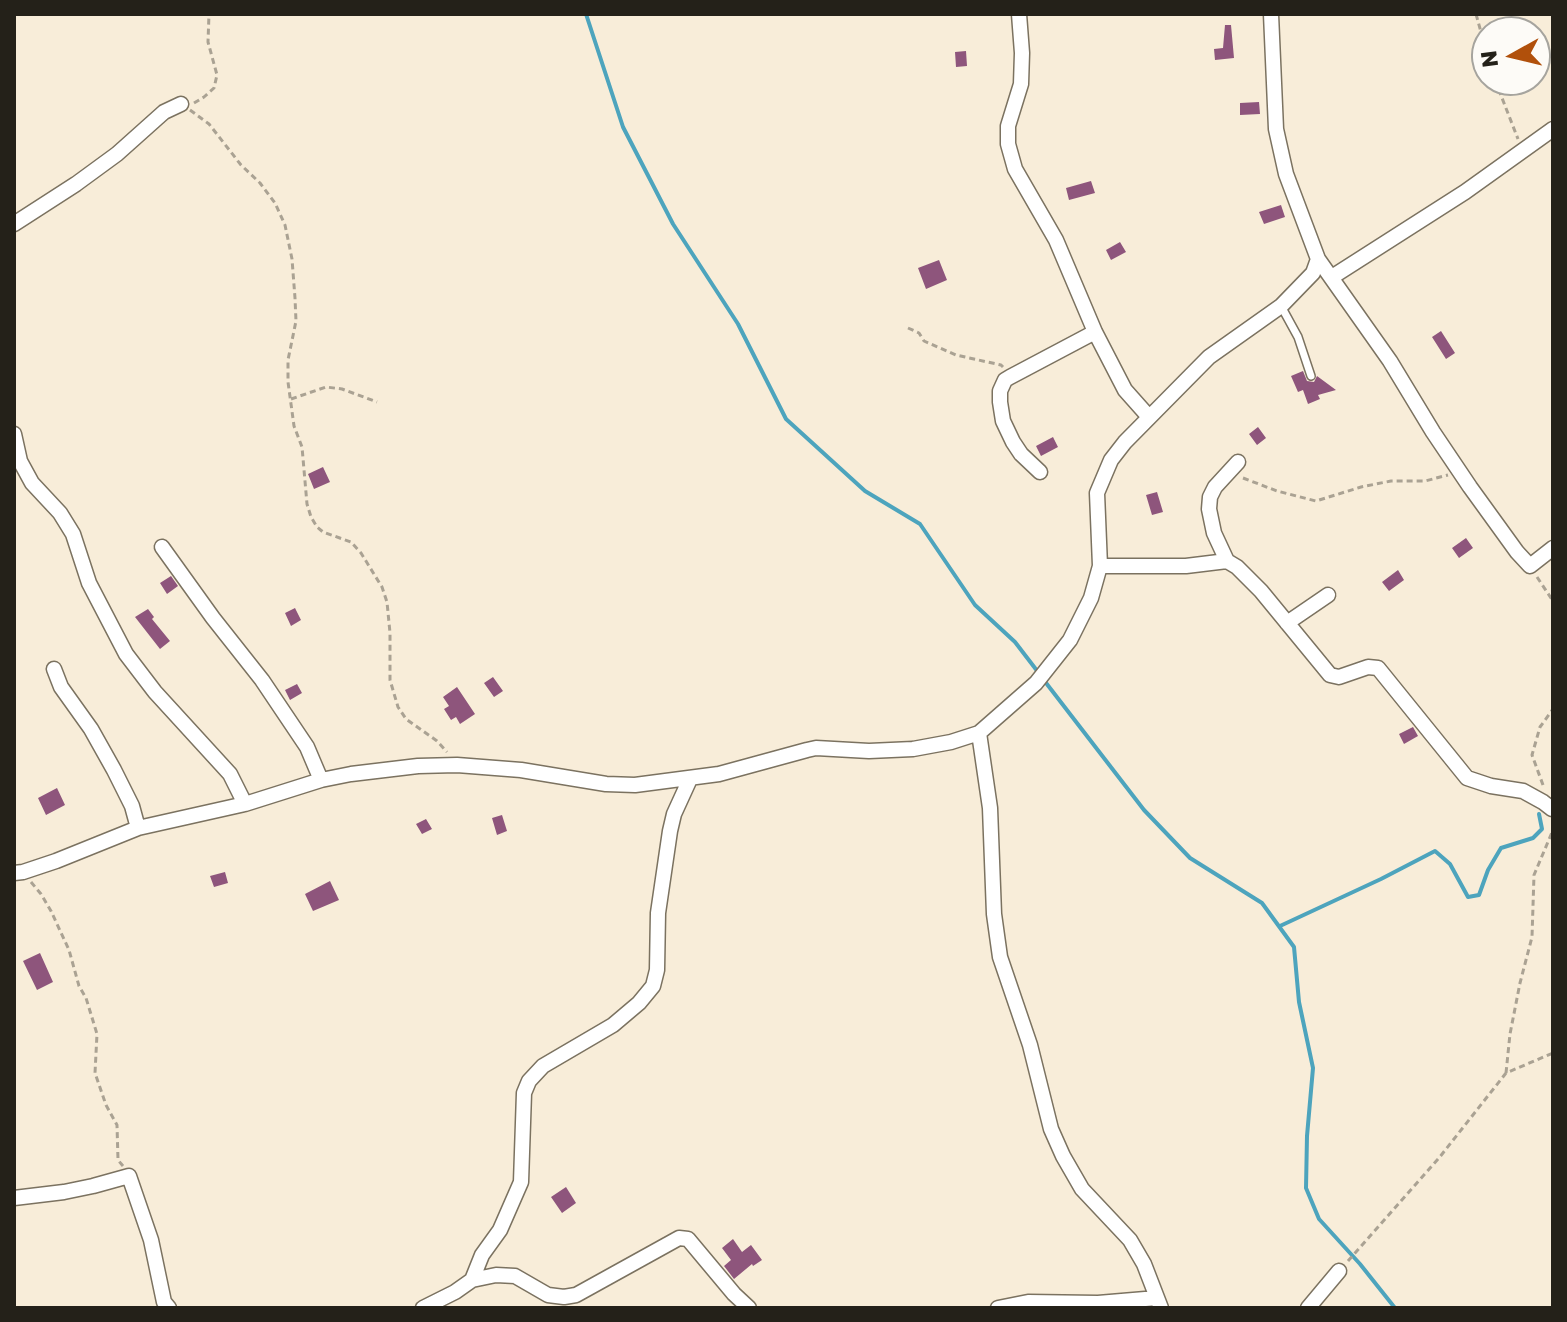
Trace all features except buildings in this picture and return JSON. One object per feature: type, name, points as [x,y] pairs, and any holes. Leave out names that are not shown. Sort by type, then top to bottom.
[{"type":"street","points":[[1019,14],[1021,84],[1008,126],[1008,144],[1015,169],[1056,240],[1095,332],[1125,390],[1149,417]]},
{"type":"street","points":[[1271,14],[1276,129],[1286,174],[1318,259],[1390,361],[1459,471],[1517,552],[1530,566],[1553,548]]},
{"type":"street","points":[[14,224],[76,184],[117,154],[164,112],[181,104]]},
{"type":"street","points":[[1332,277],[1465,192],[1553,129]]},
{"type":"street","points":[[18,873],[138,828],[245,804],[321,780],[404,768],[457,765],[635,785],[719,774],[816,748],[869,751],[913,749],[979,733],[1036,683],[1070,640],[1091,598],[1100,566],[1097,493],[1111,460],[1209,357],[1281,306],[1313,273],[1318,259]]},
{"type":"street","points":[[1040,472],[1013,442],[1003,421],[1000,391],[1005,380],[1095,332]]},
{"type":"street","points":[[14,434],[20,461],[32,483],[60,513],[73,534],[89,583],[126,654],[155,692],[230,774],[245,804]]},
{"type":"street","points":[[1233,466],[1210,497],[1214,533],[1227,561],[1261,591],[1330,675],[1339,677],[1368,667],[1378,668],[1467,778],[1523,791],[1552,809]]},
{"type":"street","points":[[162,547],[262,680],[307,747],[321,780]]},
{"type":"street","points":[[1100,566],[1186,566],[1227,561]]},
{"type":"street","points":[[1287,623],[1328,595]]},
{"type":"street","points":[[54,669],[61,687],[91,729],[114,770],[132,806],[138,828]]},
{"type":"street","points":[[979,733],[990,808],[994,914],[1000,957],[1030,1045],[1051,1129],[1082,1189],[1130,1240],[1144,1264],[1159,1303],[1028,1302],[998,1308]]},
{"type":"street","points":[[472,1280],[482,1255],[512,1207],[521,1182],[524,1093],[529,1081],[543,1066],[613,1025],[653,986],[657,970],[658,913],[670,831],[690,779]]},
{"type":"street","points":[[14,1198],[64,1192],[129,1176],[151,1240],[164,1302],[169,1308]]},
{"type":"street","points":[[423,1308],[472,1280],[496,1275],[515,1276],[548,1295],[576,1295],[679,1238],[688,1239],[749,1308]]},
{"type":"street","points":[[1308,1308],[1339,1271]]},
{"type":"lane","points":[[1281,306],[1298,337],[1311,376]]},
{"type":"path","points":[[181,104],[197,103],[214,88],[217,75],[208,42],[209,14]]},
{"type":"path","points":[[1501,96],[1522,150]]},
{"type":"path","points":[[181,104],[209,124],[241,165],[260,183],[275,203],[285,225],[292,259],[296,321],[288,360],[288,382],[294,426],[302,447],[311,517],[323,532],[351,542],[382,587],[390,633],[390,680],[398,707],[406,719],[437,741],[457,765]]},
{"type":"path","points":[[908,328],[919,333],[924,341],[956,355],[1001,365],[1010,377]]},
{"type":"path","points":[[291,399],[326,387],[342,389],[377,402]]},
{"type":"path","points":[[1233,466],[1277,491],[1316,501],[1361,487],[1391,481],[1440,479],[1459,471]]},
{"type":"path","points":[[1530,566],[1553,601]]},
{"type":"path","points":[[1552,809],[1532,755],[1540,727],[1553,709]]},
{"type":"path","points":[[1506,1073],[1510,1034],[1532,937],[1534,875],[1553,830]]},
{"type":"path","points":[[18,873],[41,894],[69,950],[97,1034],[95,1073],[117,1125],[118,1160],[129,1176]]},
{"type":"path","points":[[1339,1271],[1439,1158],[1506,1073],[1553,1053]]},
{"type":"waterway","points":[[586,14],[623,127],[673,224],[738,324],[786,419],[865,491],[920,524],[975,605],[1015,642],[1038,672]]},
{"type":"waterway","points":[[1043,679],[1144,810],[1190,858],[1262,903],[1294,947],[1299,1002],[1313,1068],[1306,1188],[1319,1219],[1395,1308]]},
{"type":"waterway","points":[[1280,926],[1435,851],[1450,864],[1468,897],[1479,895],[1488,870],[1501,848],[1533,838],[1542,829],[1539,814]]}]
